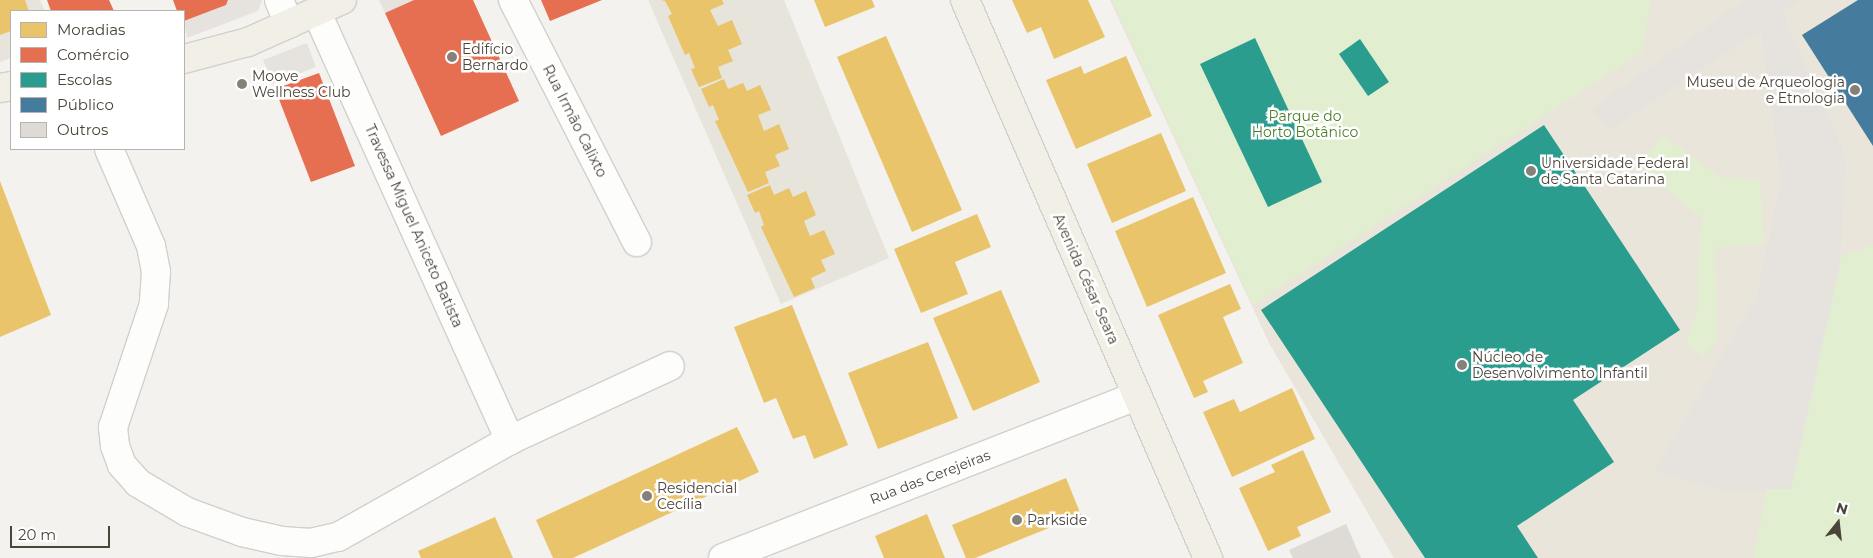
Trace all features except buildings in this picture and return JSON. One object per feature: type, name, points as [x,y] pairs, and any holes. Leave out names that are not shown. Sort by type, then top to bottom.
[{"type":"main road","points":[[185,59],[248,42],[284,12],[317,13],[342,0]]},
{"type":"main road","name":"Avenida César Seara","points":[[965,0],[1208,558]]},
{"type":"street","name":"Rua Irmão Calixto","points":[[513,0],[637,242]]},
{"type":"street","name":"Travessa Miguel Aniceto Batista","points":[[317,13],[510,440]]},
{"type":"street","points":[[109,150],[152,246],[156,272],[154,304],[113,427],[115,446],[122,465],[138,483],[186,512],[242,532],[282,541],[311,543],[338,536],[510,440],[670,366]]},
{"type":"street","name":"Rua das Cerejeiras","points":[[723,558],[1137,396]]},
{"type":"shaded area","points":[[0,0],[40,0],[45,10],[10,10],[10,58],[0,62]]},
{"type":"shaded area","points":[[228,0],[262,0],[258,11],[187,38],[185,21],[226,5]]},
{"type":"shaded area","points":[[379,0],[414,0],[385,13]]},
{"type":"shaded area","points":[[648,0],[784,0],[889,258],[781,304]]},
{"type":"shaded area","name":"Universidade Federal de Santa Catarina","points":[[1110,0],[1873,0],[1873,558],[1394,558],[1269,343]]},
{"type":"shaded area","points":[[1744,0],[1800,0],[1782,12],[1846,158],[1840,264],[1791,489],[1719,490],[1654,471],[1756,298],[1781,182],[1761,30],[1611,129],[1591,109]]},
{"type":"shaded area","points":[[307,43],[316,67],[273,84],[263,60]]},
{"type":"green space","name":"Parque do Horto Botânico","points":[[1112,0],[1651,0],[1642,52],[1253,305]]},
{"type":"green space","points":[[1664,136],[1720,177],[1760,180],[1764,244],[1715,248],[1716,343],[1703,357],[1686,343],[1699,304],[1697,278],[1702,218],[1636,166]]},
{"type":"green space","points":[[1873,245],[1873,558],[1753,558],[1813,266]]},
{"type":"place","name":"Edifício Bernardo","points":[[452,57]]},
{"type":"place","name":"Moove Wellness Club","points":[[242,84]]},
{"type":"place","name":"Museu de Arqueologia e Etnologia","points":[[1855,90]]},
{"type":"place","name":"Universidade Federal de Santa Catarina","points":[[1531,171]]},
{"type":"place","name":"Núcleo de Desenvolvimento Infantil","points":[[1462,365]]},
{"type":"place","name":"Residencial Cecília","points":[[647,496]]},
{"type":"place","name":"Parkside","points":[[1017,520]]}]
